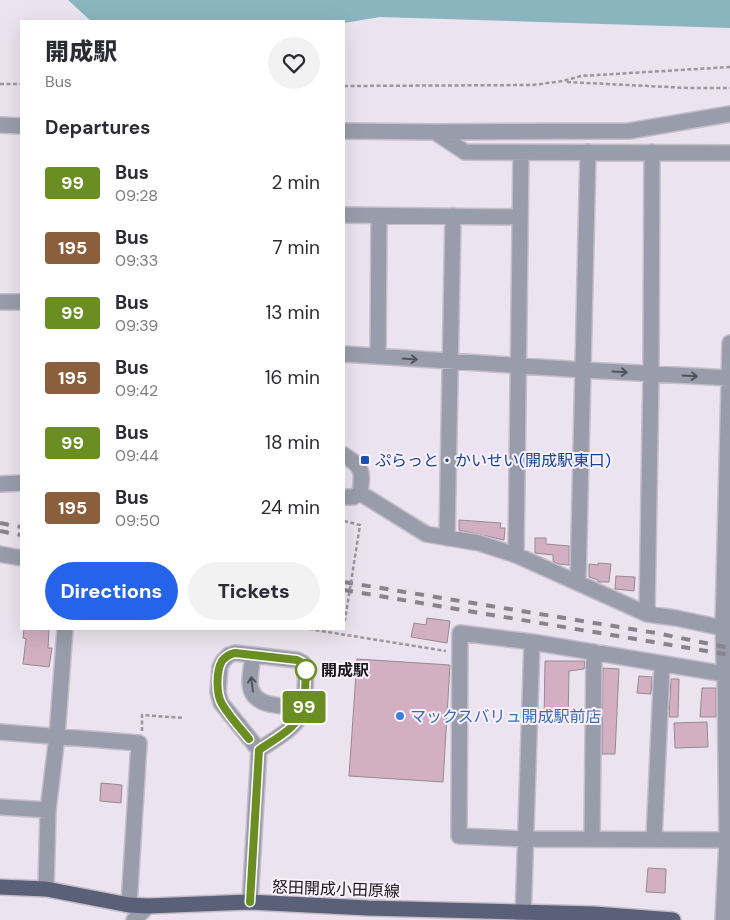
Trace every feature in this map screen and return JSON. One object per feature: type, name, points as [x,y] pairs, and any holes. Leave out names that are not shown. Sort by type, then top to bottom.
[{"type":"main road","name":"怒田開成小田原線","points":[[0,887],[46,889],[129,905],[148,906],[250,902],[367,914],[673,920]]},
{"type":"street","points":[[345,131],[629,131],[730,114]]},
{"type":"street","points":[[0,126],[20,126]]},
{"type":"street","points":[[435,132],[465,152],[730,153]]},
{"type":"street","points":[[578,582],[588,152]]},
{"type":"street","points":[[647,614],[652,152]]},
{"type":"street","points":[[516,554],[522,153]]},
{"type":"street","points":[[345,216],[520,217]]},
{"type":"street","points":[[378,356],[379,216]]},
{"type":"street","points":[[447,538],[453,216]]},
{"type":"street","points":[[0,302],[20,302]]},
{"type":"street","points":[[723,920],[728,675],[723,654],[726,629],[730,343]]},
{"type":"street","points":[[345,354],[730,378]]},
{"type":"street","points":[[345,456],[357,463],[362,477],[360,493]]},
{"type":"street","points":[[0,484],[20,483]]},
{"type":"street","points":[[360,493],[426,534],[479,543],[516,554],[647,614],[726,629]]},
{"type":"street","points":[[345,496],[353,496],[360,493]]},
{"type":"street","points":[[0,554],[20,558]]},
{"type":"street","points":[[46,889],[48,810],[58,736],[65,630]]},
{"type":"street","points":[[726,840],[525,839],[459,836],[460,633],[532,642],[728,675]]},
{"type":"street","points":[[523,916],[532,642]]},
{"type":"street","points":[[592,839],[594,652]]},
{"type":"street","points":[[250,902],[259,750],[221,703],[218,692],[220,667],[229,655],[235,653],[297,660],[303,663],[306,669],[304,707],[297,721],[288,730],[259,750]]},
{"type":"street","points":[[253,655],[250,684],[254,697],[266,704],[304,707]]},
{"type":"street","points":[[654,839],[662,665]]},
{"type":"street","points":[[0,732],[140,743],[129,905]]},
{"type":"street","points":[[0,807],[48,810]]},
{"type":"street","points":[[134,920],[148,906]]},
{"type":"path","points":[[345,86],[534,85],[563,81],[581,76],[730,67]]},
{"type":"path","points":[[563,81],[688,88],[730,88]]},
{"type":"path","points":[[0,84],[20,84]]},
{"type":"path","points":[[345,522],[360,525],[345,620]]},
{"type":"path","points":[[315,630],[460,654]]},
{"type":"path","points":[[141,734],[142,716],[184,718]]},
{"type":"water","points":[[68,0],[730,0],[730,28],[380,17],[345,23],[345,20],[90,20]]},
{"type":"building","points":[[459,520],[501,523],[500,528],[505,528],[504,540],[459,530]]},
{"type":"building","points":[[535,538],[546,538],[546,544],[569,546],[569,565],[558,564],[553,561],[553,555],[535,553]]},
{"type":"building","points":[[598,563],[611,564],[609,582],[598,582],[598,580],[589,577],[589,564],[598,565]]},
{"type":"building","points":[[616,576],[635,577],[634,591],[615,589]]},
{"type":"building","points":[[427,618],[450,621],[447,643],[411,637],[414,623],[426,625]]},
{"type":"building","points":[[24,630],[49,630],[48,648],[52,648],[49,667],[23,664],[26,639],[23,638]]},
{"type":"building","points":[[357,659],[450,665],[443,782],[349,776]]},
{"type":"building","points":[[545,661],[585,661],[584,669],[569,671],[568,722],[544,722]]},
{"type":"building","points":[[603,668],[619,669],[615,754],[602,754]]},
{"type":"building","points":[[639,676],[652,677],[651,694],[637,693]]},
{"type":"building","points":[[671,679],[679,679],[678,717],[669,717]]},
{"type":"building","points":[[702,688],[716,688],[716,717],[700,717]]},
{"type":"building","points":[[707,722],[708,747],[675,748],[674,723]]},
{"type":"building","points":[[101,783],[122,785],[121,803],[100,801]]},
{"type":"building","points":[[648,868],[666,869],[665,893],[646,892]]},
{"type":"railway","points":[[0,523],[20,527]]},
{"type":"railway","points":[[0,531],[20,535]]},
{"type":"railway","points":[[345,582],[656,633],[730,648]]},
{"type":"railway","points":[[345,590],[730,655]]},
{"type":"bus line","name":"99","points":[[249,739],[221,703],[218,692],[220,667],[223,661],[229,655],[235,653],[297,660],[303,663],[306,669],[303,710],[297,721],[288,730],[259,750],[250,902]]},
{"type":"place","name":"ぷらっと・かいせい(開成駅東口)","points":[[365,460]]},
{"type":"place","name":"開成駅","points":[[306,670]]},
{"type":"place","name":"マックスバリュ開成駅前店","points":[[400,716]]}]
